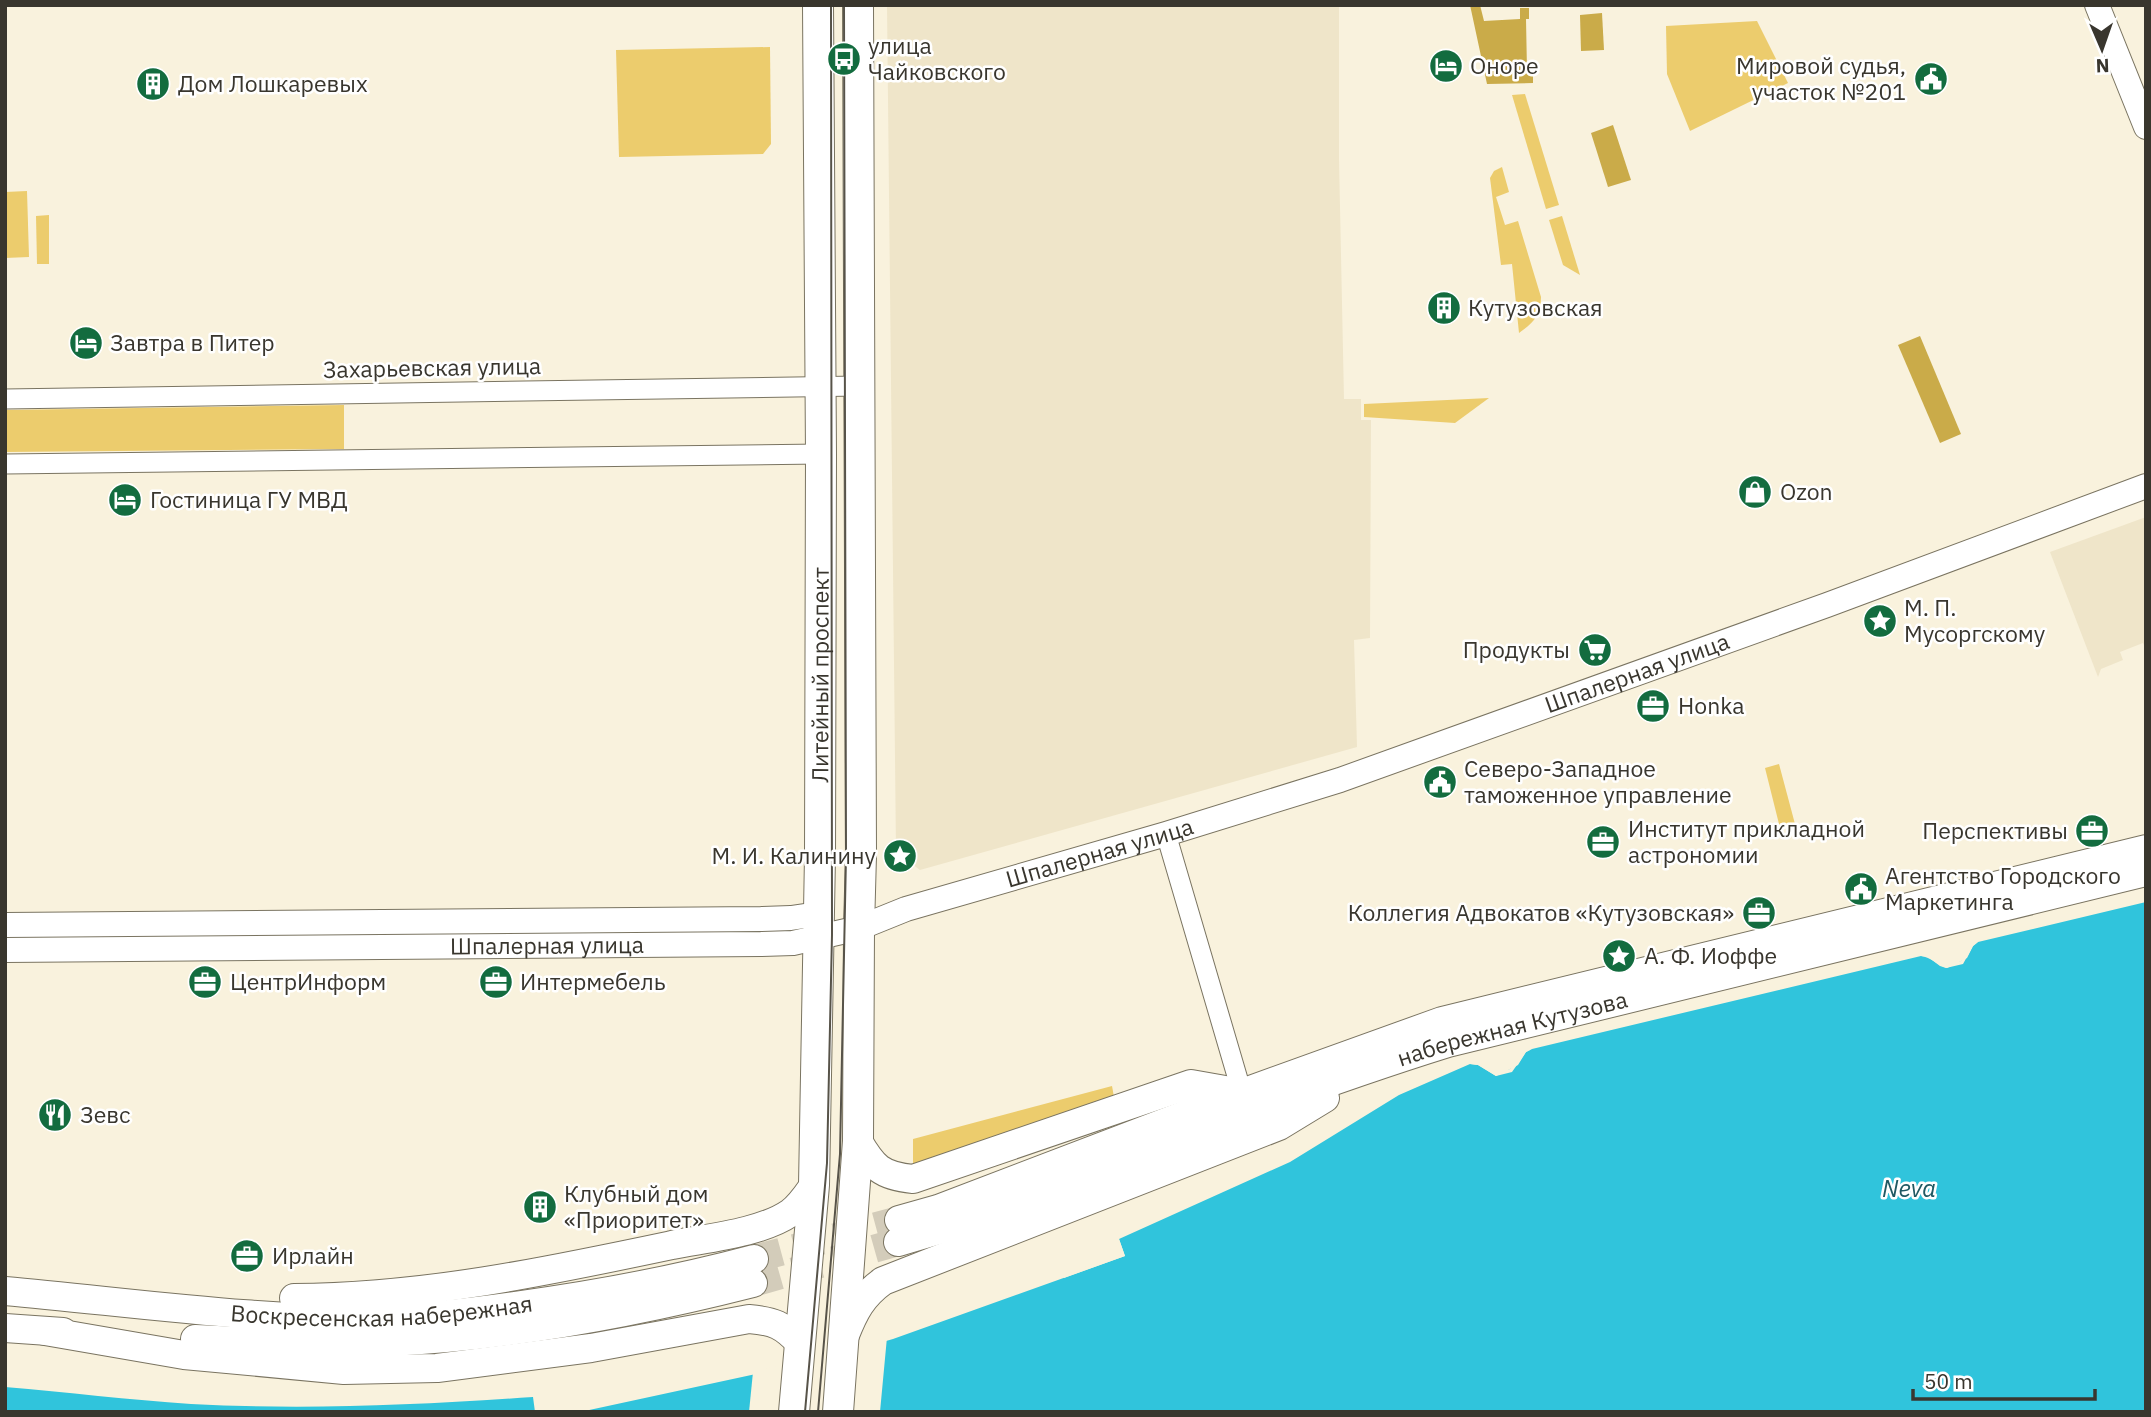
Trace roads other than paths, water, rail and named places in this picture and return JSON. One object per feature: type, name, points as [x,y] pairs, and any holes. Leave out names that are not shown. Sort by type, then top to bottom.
[{"type":"main road","name":"Литейный проспект","points":[[794,1412],[814,1185],[821,454],[818,5]]},
{"type":"main road","name":"Литейный проспект","points":[[838,1412],[858,1140],[862,855],[858,5]]},
{"type":"main road","name":"набережная Кутузова","points":[[2146,849],[1442,1021],[1242,1093],[938,1209],[899,1231],[945,1228],[1385,1063],[1448,1043],[2146,872]]},
{"type":"main road","points":[[844,1336],[855,1309],[868,1292],[883,1281],[1279,1126],[1385,1063]]},
{"type":"main road","points":[[858,1140],[869,1161],[881,1170],[893,1177],[913,1179],[1191,1084],[1242,1093]]},
{"type":"main road","points":[[104,1300],[324,1298],[416,1292],[518,1278],[754,1228],[789,1213],[803,1201],[814,1185]]},
{"type":"main road","name":"Воскресенская набережная","points":[[5,1291],[276,1316],[387,1318],[462,1313],[562,1299],[703,1273],[754,1271],[675,1303],[479,1334],[391,1342],[273,1343],[5,1328]]},
{"type":"main road","points":[[45,1331],[184,1355],[344,1370],[437,1368],[590,1348],[749,1319],[767,1320],[786,1327],[800,1343]]},
{"type":"street","points":[[2097,5],[2146,127]]},
{"type":"street","name":"Захарьевская улица","points":[[5,399],[859,386]]},
{"type":"street","points":[[5,464],[821,454]]},
{"type":"street","name":"Шпалерная улица","points":[[5,925],[791,918],[818,926],[859,928],[906,909],[1166,834],[1438,746],[2146,486]]},
{"type":"street","points":[[1166,834],[1242,1093]]},
{"type":"street","name":"Шпалерная улица","points":[[5,950],[761,944],[793,943],[818,926]]},
{"type":"water","name":"Neva","points":[[2146,902],[2146,1412],[580,1412],[820,1360],[893,1339],[1125,1256],[1119,1239],[1290,1162],[1399,1095],[1470,1064],[1478,1065],[1496,1076],[1518,1065],[1526,1052],[1532,1049],[1921,956],[1947,968],[1967,958],[1978,942]]},
{"type":"water","points":[[5,1387],[191,1404],[277,1407],[533,1397],[535,1412],[5,1412]]},
{"type":"tunnel","points":[[754,1259],[899,1220]]},
{"type":"tunnel","points":[[753,1283],[898,1242]]},
{"type":"tram line","points":[[805,1412],[827,1163],[832,935],[831,5]]},
{"type":"tram line","points":[[818,1412],[840,1154],[846,856],[844,5]]},
{"type":"place","name":"улица Чайковского","points":[[844,59]]},
{"type":"place","name":"Оноре","points":[[1446,66]]},
{"type":"place","name":"Мировой судья, участок №201","points":[[1931,79]]},
{"type":"place","name":"Дом Лошкаревых","points":[[153,84]]},
{"type":"place","name":"Кутузовская","points":[[1444,308]]},
{"type":"place","name":"Завтра в Питер","points":[[86,343]]},
{"type":"place","name":"Ozon","points":[[1755,492]]},
{"type":"place","name":"Гостиница ГУ МВД","points":[[125,500]]},
{"type":"place","name":"М. П. Мусоргскому","points":[[1880,621]]},
{"type":"place","name":"Продукты","points":[[1595,650]]},
{"type":"place","name":"Honka","points":[[1653,706]]},
{"type":"place","name":"Северо-Западное таможенное управление","points":[[1440,782]]},
{"type":"place","name":"Перспективы","points":[[2092,831]]},
{"type":"place","name":"Институт прикладной астрономии","points":[[1603,842]]},
{"type":"place","name":"М. И. Калинину","points":[[900,856]]},
{"type":"place","name":"Агентство Городского Маркетинга","points":[[1861,889]]},
{"type":"place","name":"Коллегия Адвокатов «Кутузовская»","points":[[1759,913]]},
{"type":"place","name":"А. Ф. Иоффе","points":[[1619,956]]},
{"type":"place","name":"ЦентрИнформ","points":[[205,982]]},
{"type":"place","name":"Интермебель","points":[[496,982]]},
{"type":"place","name":"Зевс","points":[[55,1115]]},
{"type":"place","name":"Клубный дом «Приоритет»","points":[[540,1207]]},
{"type":"place","name":"Ирлайн","points":[[247,1256]]}]
